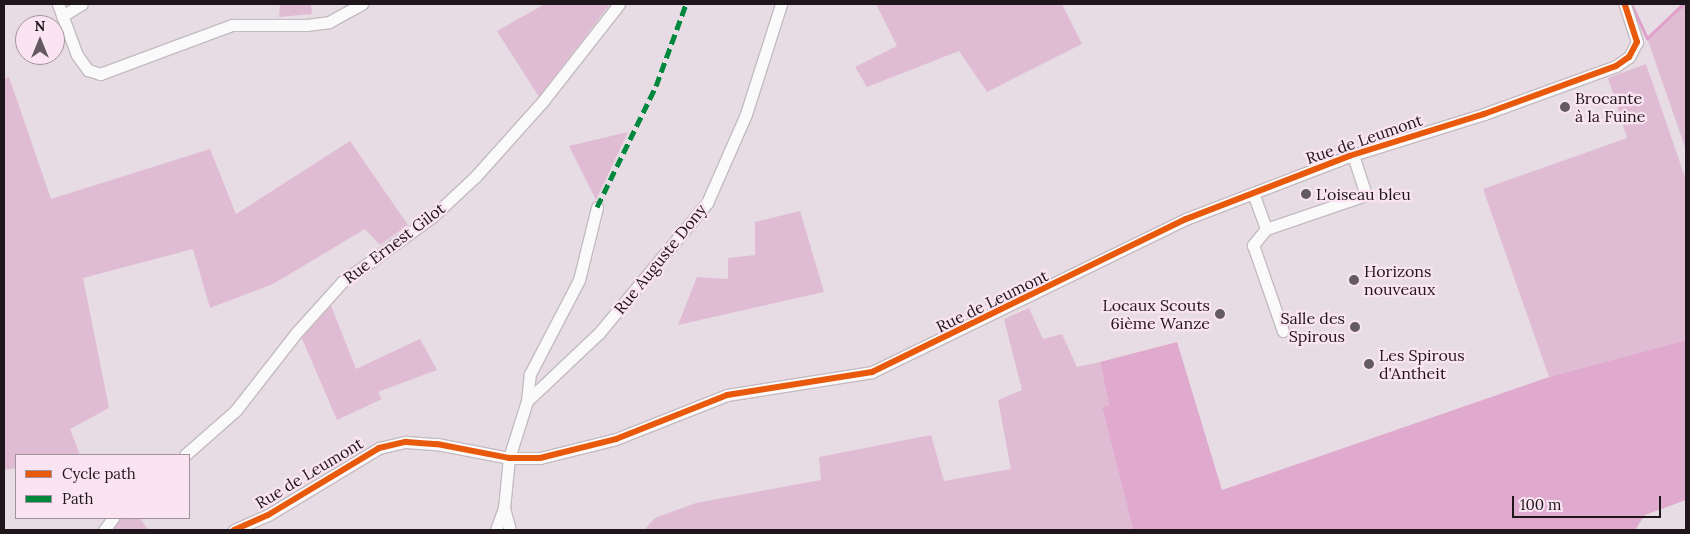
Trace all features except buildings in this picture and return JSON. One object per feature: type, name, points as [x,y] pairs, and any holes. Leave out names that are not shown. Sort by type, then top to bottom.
[{"type":"street","points":[[64,15],[82,4]]},
{"type":"street","points":[[65,24],[77,55],[88,70],[100,74],[232,25],[306,25],[329,22],[362,4]]},
{"type":"street","name":"Rue Ernest Gilot","points":[[185,454],[236,410],[297,332],[342,282],[432,217],[475,177],[543,101],[619,4]]},
{"type":"street","name":"Rue Auguste Dony","points":[[526,401],[599,333],[707,202],[746,114],[781,4]]},
{"type":"street","name":"Rue de Leumont","points":[[234,530],[268,515],[379,448],[406,442],[437,444],[509,458],[540,458],[616,439],[728,395],[872,372],[1186,219],[1353,155],[1484,114],[1616,66],[1636,49],[1637,38],[1625,4]]},
{"type":"street","points":[[1283,331],[1253,245],[1266,229],[1366,195],[1353,155]]},
{"type":"street","points":[[1253,193],[1266,229]]},
{"type":"street","points":[[496,530],[504,508],[509,458],[526,401],[530,374],[579,280],[597,207]]},
{"type":"street","points":[[504,508],[510,530]]},
{"type":"street","points":[[104,530],[112,519]]},
{"type":"shaded area","points":[[280,4],[311,4],[312,14],[279,17]]},
{"type":"shaded area","points":[[545,4],[610,4],[539,97],[497,31]]},
{"type":"shaded area","points":[[876,4],[1062,4],[1082,44],[987,92],[959,51],[867,87],[855,67],[897,46]]},
{"type":"shaded area","points":[[1683,4],[1686,4],[1686,150],[1647,38]]},
{"type":"shaded area","points":[[1646,64],[1686,180],[1686,340],[1549,377],[1483,189],[1627,138],[1608,78]]},
{"type":"shaded area","points":[[9,77],[51,199],[210,149],[236,214],[350,141],[408,225],[380,245],[365,229],[273,284],[210,308],[193,249],[83,278],[109,408],[70,429],[80,454],[15,454],[15,468],[4,470],[4,79]]},
{"type":"shaded area","points":[[628,132],[596,200],[569,146]]},
{"type":"shaded area","points":[[800,211],[824,292],[678,325],[697,277],[728,279],[728,258],[755,255],[755,222]]},
{"type":"shaded area","points":[[330,303],[356,369],[420,339],[437,370],[378,392],[382,399],[337,420],[300,334]]},
{"type":"shaded area","points":[[1029,308],[1043,339],[1062,334],[1077,367],[1100,362],[1109,405],[1102,407],[1133,530],[644,530],[655,518],[696,503],[821,480],[819,457],[931,435],[944,481],[1011,469],[998,400],[1022,390],[1004,319]]},
{"type":"shaded area","points":[[1686,340],[1686,500],[1645,515],[1635,530],[1133,530],[1102,407],[1109,405],[1100,362],[1177,342],[1222,490],[1549,377]]},
{"type":"shaded area","points":[[120,519],[141,519],[148,530],[111,530]]},
{"type":"waterway","points":[[1631,4],[1647,38],[1683,4]]},
{"type":"marked path","points":[[597,207],[656,86],[686,4]]},
{"type":"cycle path","points":[[234,530],[268,515],[379,448],[406,442],[437,444],[509,458],[540,458],[616,439],[727,395],[872,372],[1186,219],[1349,156],[1484,114],[1616,66],[1629,57],[1637,42],[1625,4]]},
{"type":"place","name":"Brocante à la Fuine","points":[[1565,107]]},
{"type":"place","name":"L'oiseau bleu","points":[[1306,194]]},
{"type":"place","name":"Horizons nouveaux","points":[[1354,280]]},
{"type":"place","name":"Locaux Scouts 6ième Wanze","points":[[1220,314]]},
{"type":"place","name":"Salle des Spirous","points":[[1355,327]]},
{"type":"place","name":"Les Spirous d'Antheit","points":[[1369,364]]}]
